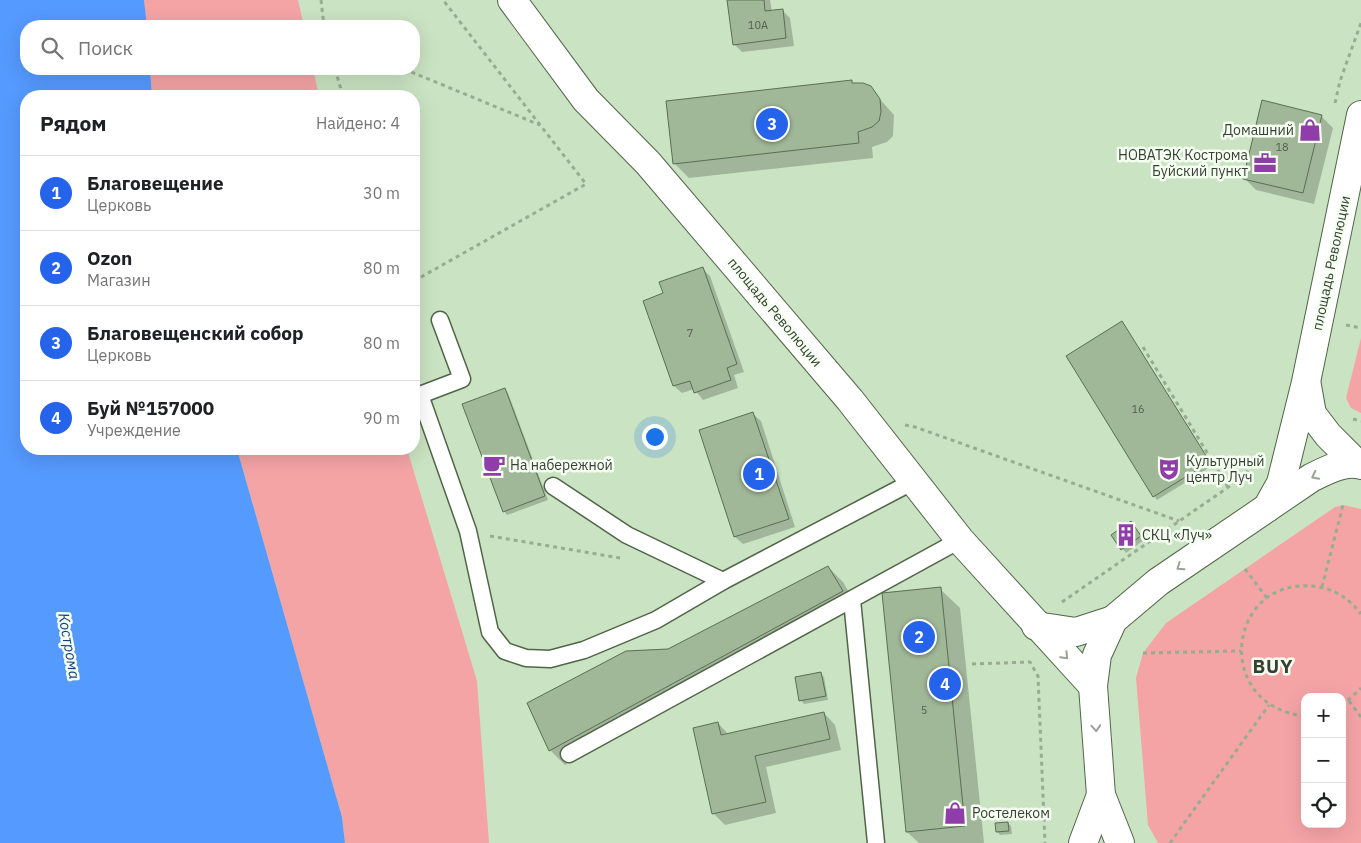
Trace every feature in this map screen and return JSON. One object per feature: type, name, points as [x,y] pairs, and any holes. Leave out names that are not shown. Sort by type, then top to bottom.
[{"type":"street","name":"площадь Революции","points":[[512,0],[586,100],[648,163],[864,418],[912,482],[960,540],[1036,626],[1093,686]]},
{"type":"street","name":"площадь Революции","points":[[1266,508],[1281,483],[1306,382],[1361,115]]},
{"type":"street","name":"площадь Революции","points":[[1306,382],[1312,414],[1328,435],[1359,464]]},
{"type":"street","name":"площадь Революции","points":[[1036,626],[1076,632],[1113,620],[1158,582],[1311,478],[1334,467],[1359,464]]},
{"type":"street","name":"площадь Революции","points":[[1113,620],[1097,655],[1093,686],[1101,796],[1120,843]]},
{"type":"street","name":"площадь Революции","points":[[1083,843],[1101,796]]},
{"type":"lane","points":[[440,320],[462,379],[420,395],[468,531],[490,632],[505,651],[526,658],[550,659],[584,650],[656,620],[722,581],[912,482]]},
{"type":"lane","points":[[554,486],[628,536],[722,581]]},
{"type":"lane","points":[[569,754],[960,540]]},
{"type":"lane","points":[[852,600],[876,843]]},
{"type":"path","points":[[321,0],[323,20]]},
{"type":"path","points":[[420,278],[586,184],[443,0]]},
{"type":"path","points":[[1334,110],[1340,80],[1361,23]]},
{"type":"path","points":[[337,75],[341,90]]},
{"type":"path","points":[[418,75],[540,126]]},
{"type":"path","points":[[1343,324],[1361,328]]},
{"type":"path","points":[[1143,346],[1228,487]]},
{"type":"path","points":[[864,418],[915,427],[1179,521]]},
{"type":"path","points":[[1060,604],[1243,477],[1260,451]]},
{"type":"path","points":[[1322,587],[1343,505]]},
{"type":"path","points":[[468,531],[626,559]]},
{"type":"path","points":[[1245,569],[1266,598]]},
{"type":"path","points":[[1301,716],[1289,714],[1269,705],[1254,690],[1247,678],[1241,652],[1246,625],[1252,613],[1266,598],[1284,589],[1303,585],[1322,587],[1339,593],[1353,603],[1361,614]]},
{"type":"path","points":[[1143,653],[1241,652]]},
{"type":"path","points":[[972,664],[1030,662],[1038,676],[1045,843]]},
{"type":"path","points":[[1346,704],[1361,688]]},
{"type":"path","points":[[1349,702],[1361,717]]},
{"type":"path","points":[[1170,843],[1269,705]]},
{"type":"shaded area","points":[[144,0],[298,0],[303,20],[146,20]]},
{"type":"shaded area","points":[[150,75],[314,75],[318,90],[152,90]]},
{"type":"shaded area","points":[[1361,338],[1361,413],[1351,408],[1346,398]]},
{"type":"shaded area","points":[[239,455],[409,455],[477,681],[489,843],[345,843],[342,817]]},
{"type":"shaded area","points":[[1343,505],[1361,509],[1361,843],[1158,843],[1148,825],[1136,678],[1143,653],[1166,623],[1335,507]]},
{"type":"water","name":"Кострома","points":[[0,0],[144,0],[146,20],[20,20],[20,75],[150,75],[152,90],[20,90],[20,455],[239,455],[342,817],[345,843],[0,843]]},
{"type":"building","points":[[727,0],[764,0],[765,11],[783,9],[786,38],[733,45]]},
{"type":"building","points":[[852,80],[852,83],[863,83],[871,86],[880,99],[881,112],[879,121],[872,127],[858,132],[859,143],[673,164],[666,101]]},
{"type":"building","points":[[1262,100],[1322,115],[1303,193],[1243,179]]},
{"type":"building","points":[[703,267],[737,364],[727,368],[731,380],[694,393],[690,381],[673,386],[643,301],[663,293],[659,282]]},
{"type":"building","points":[[1122,321],[1210,462],[1153,497],[1066,356]]},
{"type":"building","points":[[505,388],[545,496],[503,512],[462,404]]},
{"type":"building","points":[[753,412],[789,519],[734,537],[699,430]]},
{"type":"building","name":"СКЦ «Луч»","points":[[1131,521],[1141,536],[1121,550],[1111,535]]},
{"type":"building","points":[[828,566],[843,591],[549,751],[527,703],[626,651],[668,649]]},
{"type":"building","points":[[941,587],[965,826],[906,832],[882,593]]},
{"type":"building","points":[[821,672],[826,696],[799,701],[795,677]]},
{"type":"building","points":[[824,712],[830,739],[755,756],[766,802],[712,814],[693,728],[718,722],[721,735]]},
{"type":"building","points":[[1008,822],[1009,831],[996,832],[995,823]]},
{"type":"place","name":"Благовещенский собор","points":[[772,124]]},
{"type":"place","name":"Домашний","points":[[1310,130]]},
{"type":"place","name":"НОВАТЭК Кострома Буйский пункт","points":[[1265,163]]},
{"type":"place","name":"На набережной","points":[[494,465]]},
{"type":"place","name":"Культурный центр Луч","points":[[1169,469]]},
{"type":"place","name":"Благовещение","points":[[759,474]]},
{"type":"place","name":"СКЦ «Луч»","points":[[1126,535]]},
{"type":"place","name":"Ozon","points":[[919,637]]},
{"type":"place","name":"Буй №157000","points":[[945,684]]},
{"type":"place","name":"Ростелеком","points":[[955,813]]},
{"type":"district","name":"BUY","points":[[1273,666]]}]
